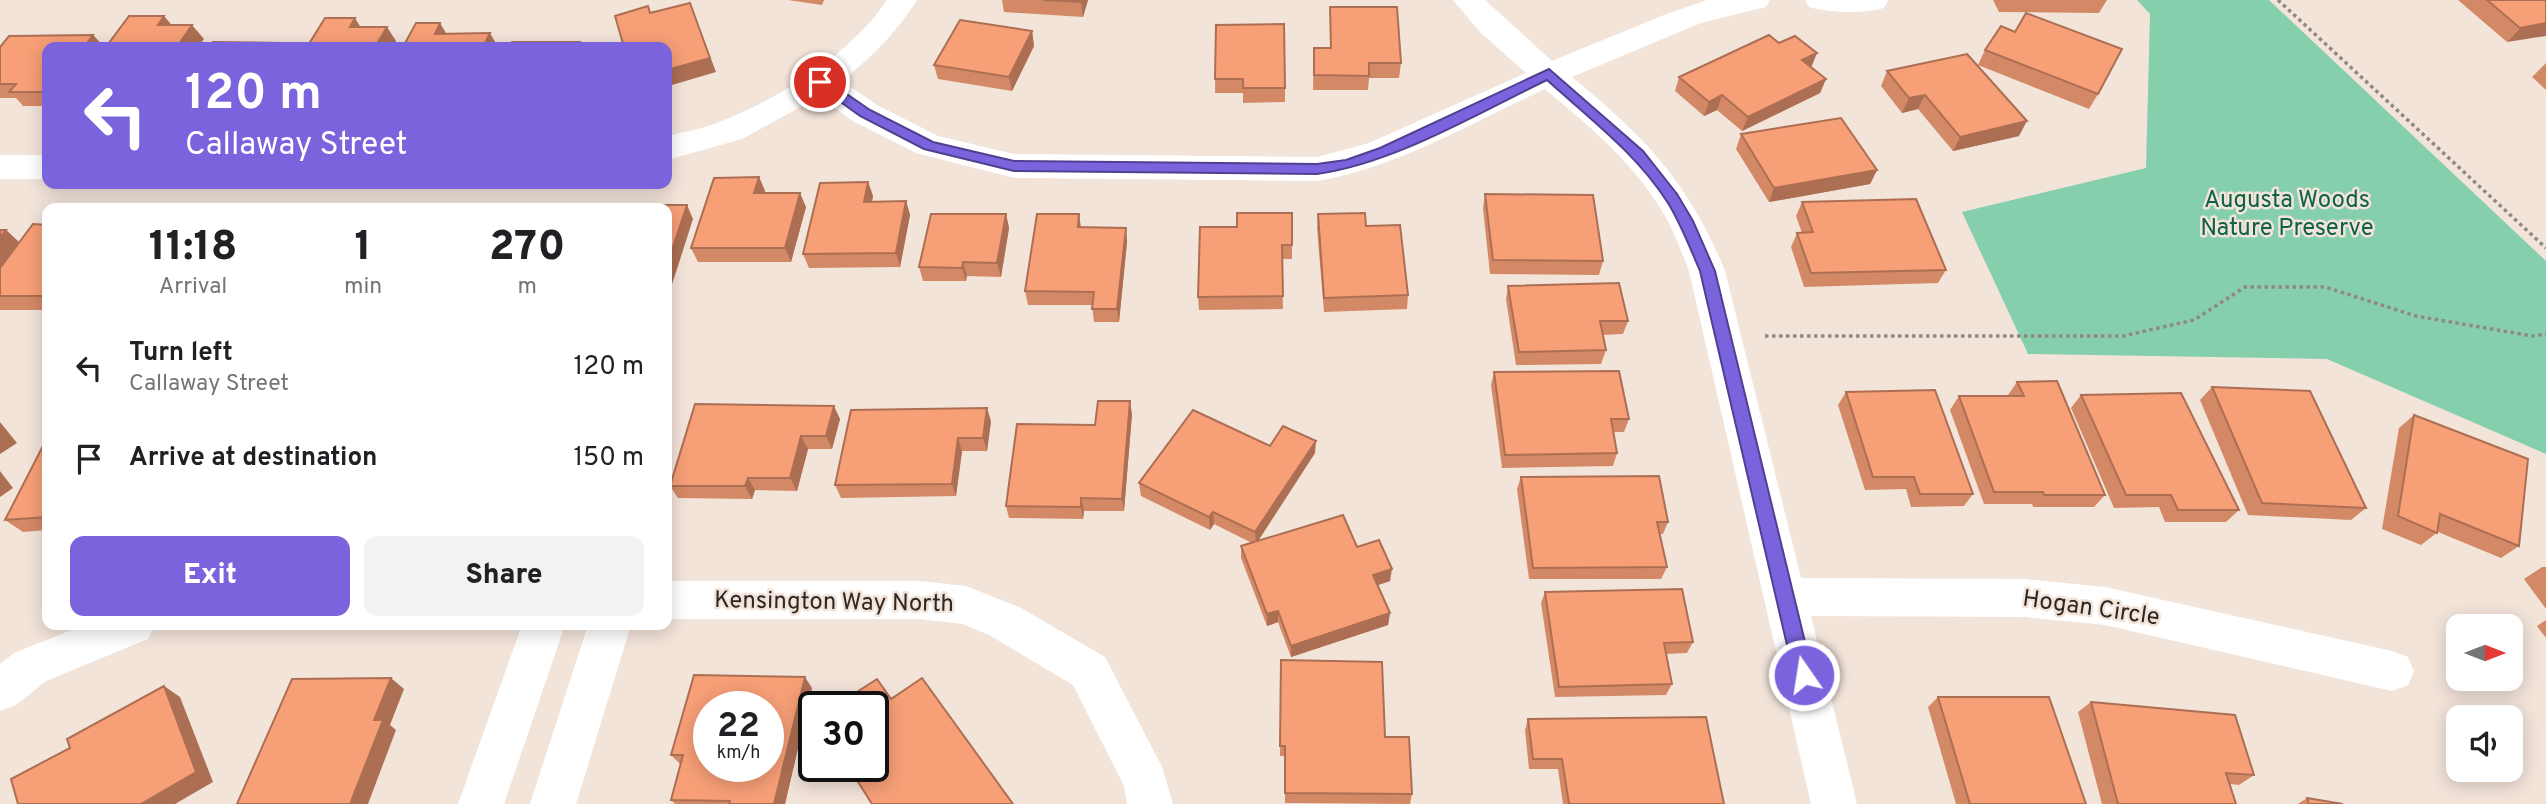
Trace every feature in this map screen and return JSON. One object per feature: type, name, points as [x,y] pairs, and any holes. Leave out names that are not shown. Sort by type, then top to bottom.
[{"type":"street","points":[[672,147],[737,128],[820,82],[876,34],[902,0]]},
{"type":"street","points":[[1468,0],[1638,154],[1672,197],[1686,221],[1707,271],[1835,804]]},
{"type":"street","points":[[820,82],[865,113],[929,145],[1014,166],[1317,169],[1348,165],[1385,151],[1549,74],[1698,12],[1730,2],[1755,0]]},
{"type":"street","points":[[1819,0],[1873,1]]},
{"type":"street","points":[[0,167],[42,167]]},
{"type":"street","name":"Hogan Circle","points":[[1785,597],[2025,598],[2105,606],[2392,671]]},
{"type":"street","name":"Kensington Way North","points":[[672,600],[919,600],[966,605],[1006,622],[1089,671],[1146,783],[1150,804]]},
{"type":"street","points":[[0,690],[30,667],[121,630]]},
{"type":"street","points":[[481,804],[541,630]]},
{"type":"street","points":[[553,804],[607,630]]},
{"type":"path","points":[[2278,0],[2546,248]]},
{"type":"path","points":[[1723,336],[2123,336],[2194,320],[2245,287],[2325,287],[2416,316],[2532,336],[2546,334]]},
{"type":"green space","name":"Augusta Woods Nature Preserve","points":[[2137,0],[2269,0],[2546,261],[2546,454],[2327,359],[2028,354],[1962,212],[2146,168],[2150,14]]},
{"type":"building","points":[[1043,0],[1082,0],[1081,2]]},
{"type":"building","points":[[2487,0],[2546,0],[2546,23],[2520,28]]},
{"type":"building","points":[[690,3],[710,58],[672,69],[672,42],[623,42],[615,16],[648,6],[650,13]]},
{"type":"building","points":[[1330,7],[1397,7],[1401,63],[1369,63],[1369,76],[1314,75],[1314,48],[1331,48]]},
{"type":"building","points":[[2026,13],[2122,49],[2098,94],[1985,50],[2001,26],[2015,32]]},
{"type":"building","points":[[129,16],[164,16],[158,25],[192,25],[180,42],[110,42]]},
{"type":"building","points":[[325,18],[355,18],[350,27],[387,27],[378,42],[310,42]]},
{"type":"building","points":[[960,20],[1032,31],[1009,77],[934,65]]},
{"type":"building","points":[[416,23],[440,23],[435,34],[490,33],[486,42],[406,42]]},
{"type":"building","points":[[1284,24],[1285,88],[1243,88],[1243,79],[1215,79],[1216,25]]},
{"type":"building","points":[[93,35],[88,42],[42,42],[42,92],[9,92],[16,84],[0,84],[0,47],[9,36]]},
{"type":"building","points":[[1769,35],[1779,43],[1795,36],[1817,53],[1802,60],[1826,79],[1748,117],[1722,95],[1709,102],[1679,77]]},
{"type":"building","points":[[1967,54],[2027,121],[1960,137],[1925,95],[1909,98],[1887,71]]},
{"type":"building","points":[[1841,118],[1877,170],[1774,188],[1741,134]]},
{"type":"building","points":[[759,177],[754,193],[800,193],[785,248],[691,248],[714,178]]},
{"type":"building","points":[[868,182],[864,202],[906,201],[896,253],[803,254],[820,183]]},
{"type":"building","points":[[1485,194],[1593,195],[1603,261],[1493,260]]},
{"type":"building","points":[[1916,199],[1946,270],[1811,273],[1797,233],[1813,232],[1802,202]]},
{"type":"building","points":[[672,205],[687,205],[672,250]]},
{"type":"building","points":[[1237,213],[1292,213],[1292,245],[1282,245],[1283,296],[1198,297],[1200,227],[1237,227]]},
{"type":"building","points":[[1365,213],[1366,226],[1400,225],[1408,295],[1324,298],[1318,214]]},
{"type":"building","points":[[931,214],[1006,214],[997,263],[963,262],[962,268],[919,267]]},
{"type":"building","points":[[1037,214],[1079,214],[1078,227],[1126,228],[1117,309],[1092,309],[1094,292],[1025,291]]},
{"type":"building","points":[[33,224],[42,225],[42,296],[0,296],[0,268]]},
{"type":"building","points":[[1619,283],[1628,321],[1600,321],[1606,350],[1519,352],[1508,286]]},
{"type":"building","points":[[1619,371],[1629,419],[1611,419],[1617,453],[1505,455],[1494,372]]},
{"type":"building","points":[[2057,381],[2105,495],[1994,492],[1959,396],[2024,396],[2017,382]]},
{"type":"building","points":[[2212,387],[2310,391],[2366,508],[2262,503]]},
{"type":"building","points":[[1935,390],[1973,494],[1920,494],[1914,477],[1873,477],[1846,392]]},
{"type":"building","points":[[2181,393],[2239,510],[2178,510],[2171,495],[2126,495],[2081,395]]},
{"type":"building","points":[[1098,401],[1130,401],[1122,499],[1081,498],[1081,507],[1006,506],[1017,424],[1095,425]]},
{"type":"building","points":[[695,404],[834,406],[826,436],[801,436],[790,478],[748,478],[745,486],[672,486]]},
{"type":"building","points":[[987,408],[983,438],[958,438],[952,484],[835,485],[851,410]]},
{"type":"building","points":[[1193,410],[1270,446],[1283,426],[1316,441],[1255,532],[1213,512],[1209,517],[1139,483]]},
{"type":"building","points":[[2414,415],[2528,459],[2519,546],[2440,514],[2437,533],[2398,516]]},
{"type":"building","points":[[42,448],[42,517],[5,520]]},
{"type":"building","points":[[1659,476],[1668,522],[1657,522],[1667,567],[1533,568],[1521,477]]},
{"type":"building","points":[[1343,515],[1357,547],[1379,540],[1392,569],[1373,575],[1390,613],[1291,646],[1278,611],[1267,614],[1241,546]]},
{"type":"building","points":[[1682,589],[1693,642],[1664,643],[1672,684],[1559,687],[1545,592]]},
{"type":"building","points":[[1281,660],[1382,662],[1385,737],[1409,737],[1412,794],[1285,793],[1285,746],[1280,746]]},
{"type":"building","points":[[694,675],[805,677],[802,691],[798,691],[798,706],[784,763],[784,691],[693,691],[693,782],[779,782],[774,804],[671,800],[683,755],[671,755]]},
{"type":"building","points":[[391,678],[374,720],[383,720],[350,804],[237,804],[292,679]]},
{"type":"building","points":[[922,678],[1013,804],[872,804],[858,782],[889,782],[889,696],[891,699]]},
{"type":"building","points":[[877,679],[885,691],[858,691]]},
{"type":"building","points":[[164,686],[196,772],[141,804],[18,804],[11,779],[70,748],[67,739]]},
{"type":"building","points":[[1938,697],[2049,697],[2086,804],[1970,804]]},
{"type":"building","points":[[2091,702],[2235,715],[2254,775],[2226,773],[2236,804],[2118,804]]},
{"type":"building","points":[[1706,717],[1724,804],[1569,804],[1562,759],[1533,759],[1528,719]]},
{"type":"building","points":[[2307,798],[2343,804],[2309,804]]},
{"type":"route","points":[[820,82],[865,113],[929,145],[1014,166],[1317,169],[1348,165],[1385,151],[1549,74],[1638,154],[1672,197],[1686,221],[1707,271],[1804,675]]}]
